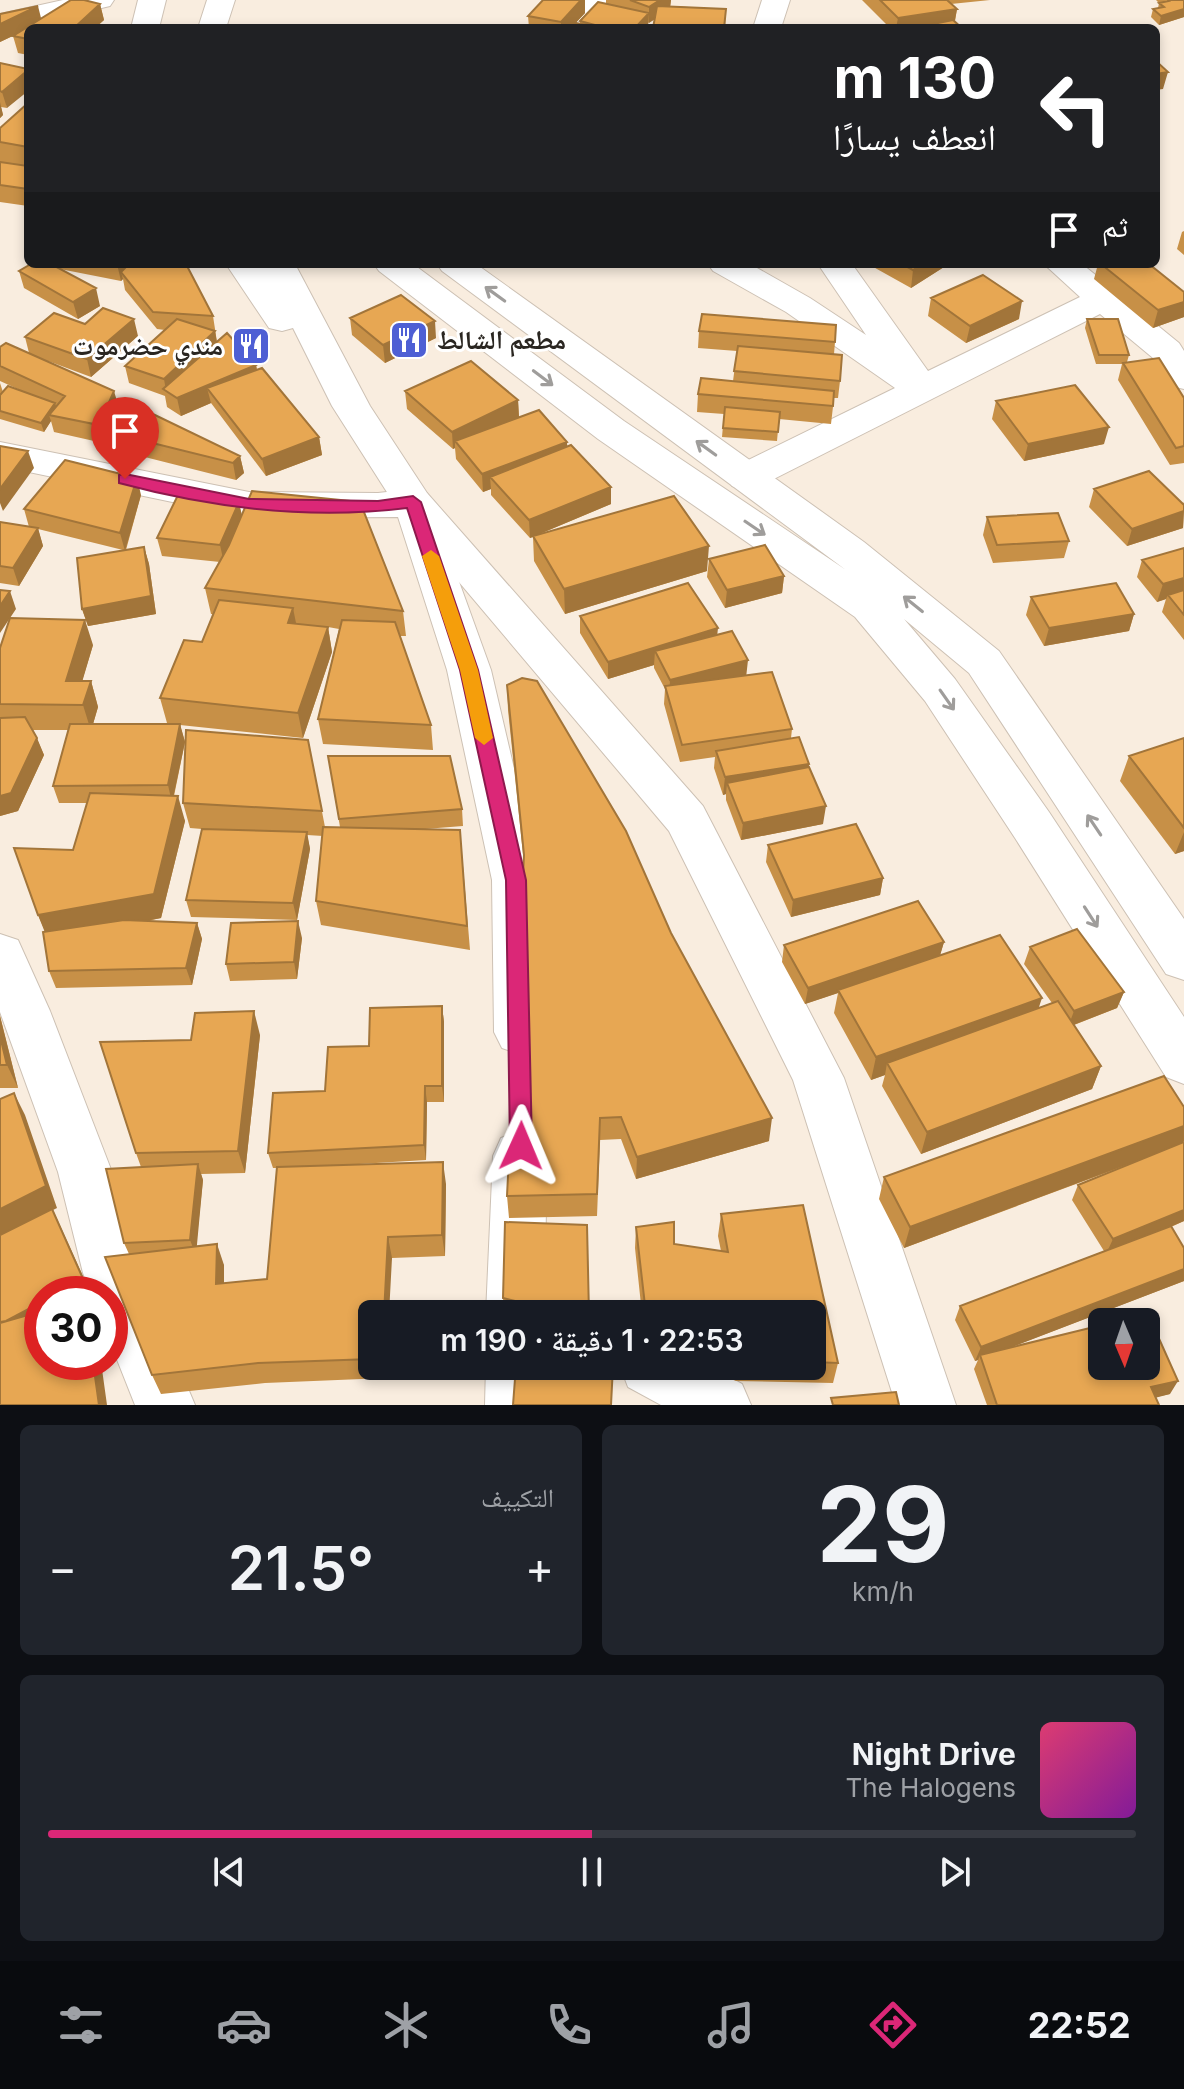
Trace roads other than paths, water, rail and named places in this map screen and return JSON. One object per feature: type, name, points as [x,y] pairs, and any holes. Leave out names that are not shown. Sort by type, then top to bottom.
[{"type":"main road","points":[[146,24],[152,0]]},
{"type":"main road","points":[[213,24],[221,0]]},
{"type":"main road","points":[[581,24],[597,0]]},
{"type":"main road","points":[[768,24],[776,0]]},
{"type":"main road","points":[[0,23],[96,2]]},
{"type":"main road","points":[[53,24],[96,2]]},
{"type":"main road","points":[[0,50],[24,39]]},
{"type":"main road","points":[[246,268],[310,360],[351,406]]},
{"type":"main road","points":[[280,268],[351,406],[413,502],[687,819],[818,1078],[926,1405]]},
{"type":"main road","points":[[396,268],[611,430],[870,607],[940,690],[1032,825],[1184,1061]]},
{"type":"main road","points":[[459,268],[850,552],[984,662],[1184,959]]},
{"type":"main road","points":[[732,268],[798,305],[922,389]]},
{"type":"main road","points":[[838,268],[922,389]]},
{"type":"main road","points":[[1066,268],[1105,298],[1171,340],[1184,378]]},
{"type":"main road","points":[[746,477],[1105,298]]},
{"type":"main road","points":[[0,454],[249,505],[378,506],[413,502]]},
{"type":"main road","points":[[413,502],[469,670],[516,880],[521,1071]]},
{"type":"main road","points":[[0,955],[25,1011],[80,1157],[111,1273],[165,1405]]},
{"type":"main road","points":[[516,1300],[522,1118]]},
{"type":"main road","points":[[515,1380],[515,1405]]},
{"type":"main road","points":[[675,1380],[721,1405]]},
{"type":"place","name":"مطعم الشالط","points":[[409,340]]},
{"type":"place","name":"مندي حضرموت","points":[[251,346]]}]
